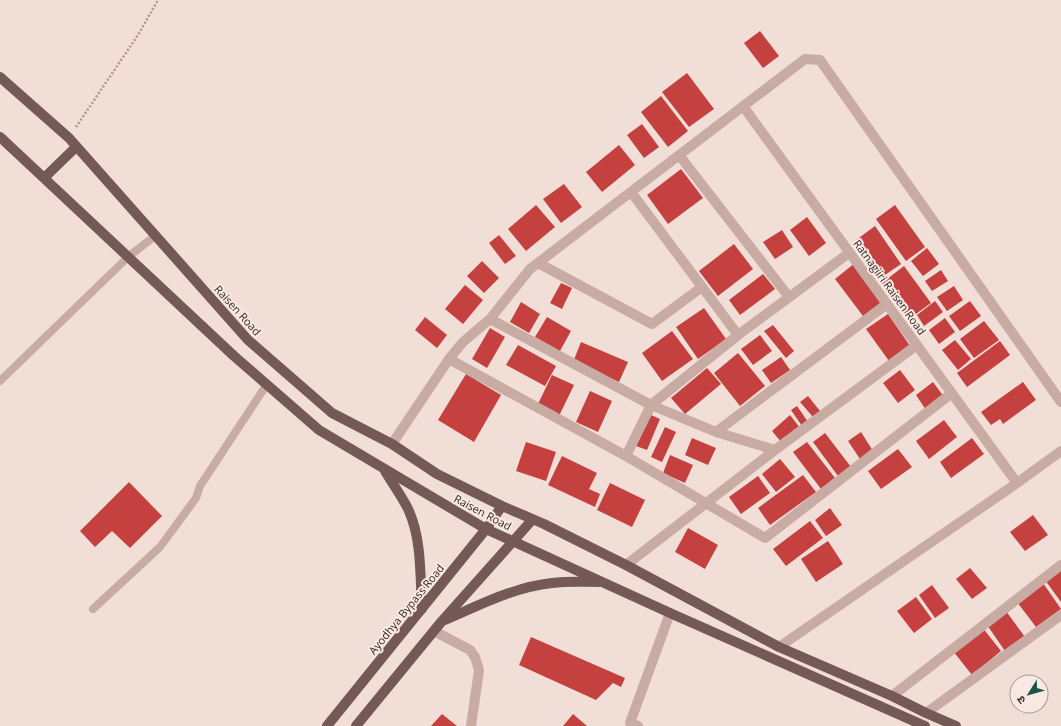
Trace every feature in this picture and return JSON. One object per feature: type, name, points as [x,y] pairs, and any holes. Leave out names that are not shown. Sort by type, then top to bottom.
[{"type":"main road","name":"Raisen Road","points":[[0,77],[68,138],[248,340],[332,413],[392,444],[437,474],[502,506],[544,524],[626,565],[779,647],[892,696],[956,726]]},
{"type":"main road","name":"Raisen Road","points":[[0,137],[234,356],[319,430],[486,529],[670,613],[925,726]]},
{"type":"main road","points":[[44,178],[76,147]]},
{"type":"main road","points":[[384,468],[409,510],[416,531],[419,554],[422,608]]},
{"type":"main road","name":"Ayodhya Bypass Road","points":[[327,726],[486,529],[502,506]]},
{"type":"main road","points":[[356,726],[442,621],[532,520]]},
{"type":"main road","points":[[442,621],[494,598],[522,589],[554,583],[601,582]]},
{"type":"street","points":[[392,444],[449,359],[463,342],[490,319],[530,269],[805,59],[820,60],[1061,402]]},
{"type":"street","name":"Ratnagiiri Raisen Road","points":[[743,106],[1017,483]]},
{"type":"street","points":[[678,155],[789,297]]},
{"type":"street","points":[[631,192],[738,335]]},
{"type":"street","points":[[626,456],[650,405],[738,335],[850,253]]},
{"type":"street","points":[[538,263],[652,324],[702,286]]},
{"type":"street","points":[[716,432],[887,304]]},
{"type":"street","points":[[490,319],[650,405],[716,432],[775,450]]},
{"type":"street","points":[[626,565],[775,450],[917,345]]},
{"type":"street","points":[[449,359],[626,456],[765,538],[952,393]]},
{"type":"street","points":[[779,647],[1061,451]]},
{"type":"street","points":[[892,696],[1061,565]]},
{"type":"street","points":[[638,726],[630,723],[670,613]]},
{"type":"street","points":[[926,713],[1061,615]]},
{"type":"street","points":[[434,631],[470,650],[475,657],[479,670],[471,726]]},
{"type":"lane","points":[[0,381],[128,257],[155,236]]},
{"type":"lane","points":[[94,609],[160,547],[196,498],[200,486],[267,384]]},
{"type":"path","points":[[68,138],[138,35],[158,0]]},
{"type":"building","points":[[760,31],[779,56],[763,68],[744,43]]},
{"type":"building","points":[[687,73],[714,109],[689,127],[662,92]]},
{"type":"building","points":[[661,96],[688,131],[668,147],[641,112]]},
{"type":"building","points":[[642,124],[659,147],[644,158],[627,135]]},
{"type":"building","points":[[619,145],[635,165],[602,192],[586,172]]},
{"type":"building","points":[[681,169],[703,198],[668,224],[647,195]]},
{"type":"building","points":[[564,184],[582,207],[561,223],[543,199]]},
{"type":"building","points":[[536,205],[555,227],[526,251],[508,229]]},
{"type":"building","points":[[895,205],[925,247],[906,261],[876,219]]},
{"type":"building","points":[[807,217],[826,243],[809,256],[790,230]]},
{"type":"building","points":[[875,226],[901,264],[882,277],[856,240]]},
{"type":"building","points":[[782,230],[793,247],[775,259],[763,242]]},
{"type":"building","points":[[499,235],[516,256],[505,264],[489,243]]},
{"type":"building","points":[[734,244],[753,269],[718,296],[699,271]]},
{"type":"building","points":[[927,248],[939,264],[923,276],[911,261]]},
{"type":"building","points":[[482,261],[499,278],[484,293],[467,276]]},
{"type":"building","points":[[855,263],[883,301],[863,316],[835,279]]},
{"type":"building","points":[[904,266],[931,303],[909,319],[882,283]]},
{"type":"building","points":[[941,270],[948,281],[932,291],[925,281]]},
{"type":"building","points":[[763,274],[775,289],[740,315],[729,300]]},
{"type":"building","points":[[561,283],[572,288],[562,309],[550,303]]},
{"type":"building","points":[[465,285],[483,300],[463,324],[445,309]]},
{"type":"building","points":[[954,286],[963,300],[947,311],[937,297]]},
{"type":"building","points":[[935,301],[943,312],[924,326],[917,315]]},
{"type":"building","points":[[970,301],[981,316],[960,331],[949,316]]},
{"type":"building","points":[[521,302],[540,314],[529,333],[510,322]]},
{"type":"building","points":[[704,308],[726,339],[698,359],[676,327]]},
{"type":"building","points":[[888,314],[910,346],[889,361],[866,329]]},
{"type":"building","points":[[425,317],[447,335],[437,348],[415,330]]},
{"type":"building","points":[[547,317],[571,331],[560,351],[535,337]]},
{"type":"building","points":[[945,318],[955,332],[939,344],[929,330]]},
{"type":"building","points":[[984,321],[999,340],[974,358],[960,339]]},
{"type":"building","points":[[773,325],[794,351],[786,358],[764,331]]},
{"type":"building","points":[[490,328],[505,337],[487,368],[472,359]]},
{"type":"building","points":[[672,331],[693,359],[662,381],[642,353]]},
{"type":"building","points":[[760,335],[772,351],[753,365],[741,349]]},
{"type":"building","points":[[955,340],[971,359],[958,370],[942,350]]},
{"type":"building","points":[[1000,341],[1010,355],[967,387],[957,373]]},
{"type":"building","points":[[581,342],[628,362],[619,382],[573,362]]},
{"type":"building","points":[[518,345],[556,366],[545,386],[506,365]]},
{"type":"building","points":[[738,353],[765,386],[740,406],[714,373]]},
{"type":"building","points":[[781,357],[790,370],[771,383],[762,370]]},
{"type":"building","points":[[707,368],[721,384],[685,414],[671,398]]},
{"type":"building","points":[[900,370],[915,390],[898,403],[883,383]]},
{"type":"building","points":[[466,374],[501,395],[474,442],[438,420]]},
{"type":"building","points":[[552,375],[574,385],[559,416],[537,406]]},
{"type":"building","points":[[933,382],[944,397],[926,410],[916,395]]},
{"type":"building","points":[[1023,382],[1036,400],[1003,424],[1000,419],[991,425],[981,412]]},
{"type":"building","points":[[590,391],[612,401],[598,432],[576,422]]},
{"type":"building","points":[[808,396],[820,411],[813,417],[800,402]]},
{"type":"building","points":[[797,406],[808,422],[802,426],[791,410]]},
{"type":"building","points":[[649,414],[660,419],[647,450],[636,446]]},
{"type":"building","points":[[790,415],[800,428],[782,443],[772,431]]},
{"type":"building","points":[[944,420],[957,437],[929,459],[916,441]]},
{"type":"building","points":[[665,427],[676,432],[662,462],[651,457]]},
{"type":"building","points":[[861,432],[873,451],[860,459],[848,441]]},
{"type":"building","points":[[825,433],[851,467],[838,476],[813,442]]},
{"type":"building","points":[[692,438],[716,448],[708,465],[685,455]]},
{"type":"building","points":[[972,438],[984,454],[951,478],[940,462]]},
{"type":"building","points":[[526,442],[556,452],[546,481],[516,471]]},
{"type":"building","points":[[807,442],[835,478],[821,489],[793,452]]},
{"type":"building","points":[[898,449],[912,467],[881,489],[868,471]]},
{"type":"building","points":[[670,455],[693,465],[685,483],[663,473]]},
{"type":"building","points":[[562,456],[597,473],[589,489],[600,494],[595,507],[548,485]]},
{"type":"building","points":[[780,459],[795,477],[776,492],[762,474]]},
{"type":"building","points":[[803,475],[816,492],[770,525],[758,508]]},
{"type":"building","points":[[758,476],[770,493],[741,514],[729,497]]},
{"type":"building","points":[[129,482],[162,516],[130,548],[112,531],[95,547],[80,531]]},
{"type":"building","points":[[610,483],[645,500],[632,527],[597,510]]},
{"type":"building","points":[[830,508],[842,525],[826,536],[815,520]]},
{"type":"building","points":[[1033,515],[1048,535],[1025,551],[1010,532]]},
{"type":"building","points":[[810,521],[823,538],[786,566],[773,549]]},
{"type":"building","points":[[688,528],[718,545],[705,569],[675,552]]},
{"type":"building","points":[[828,541],[843,564],[816,582],[801,559]]},
{"type":"building","points":[[970,568],[987,588],[972,599],[956,579]]},
{"type":"building","points":[[1061,569],[1061,602],[1045,580]]},
{"type":"building","points":[[1043,583],[1061,609],[1036,627],[1017,602]]},
{"type":"building","points":[[932,585],[949,608],[935,618],[919,595]]},
{"type":"building","points":[[916,597],[932,619],[914,633],[897,611]]},
{"type":"building","points":[[1006,611],[1025,637],[1005,651],[987,625]]},
{"type":"building","points":[[982,627],[1001,651],[972,675],[953,651]]},
{"type":"building","points":[[531,637],[625,678],[621,687],[613,683],[596,700],[519,665]]},
{"type":"building","points":[[442,714],[457,726],[431,726]]},
{"type":"building","points":[[573,714],[587,726],[563,726]]}]
